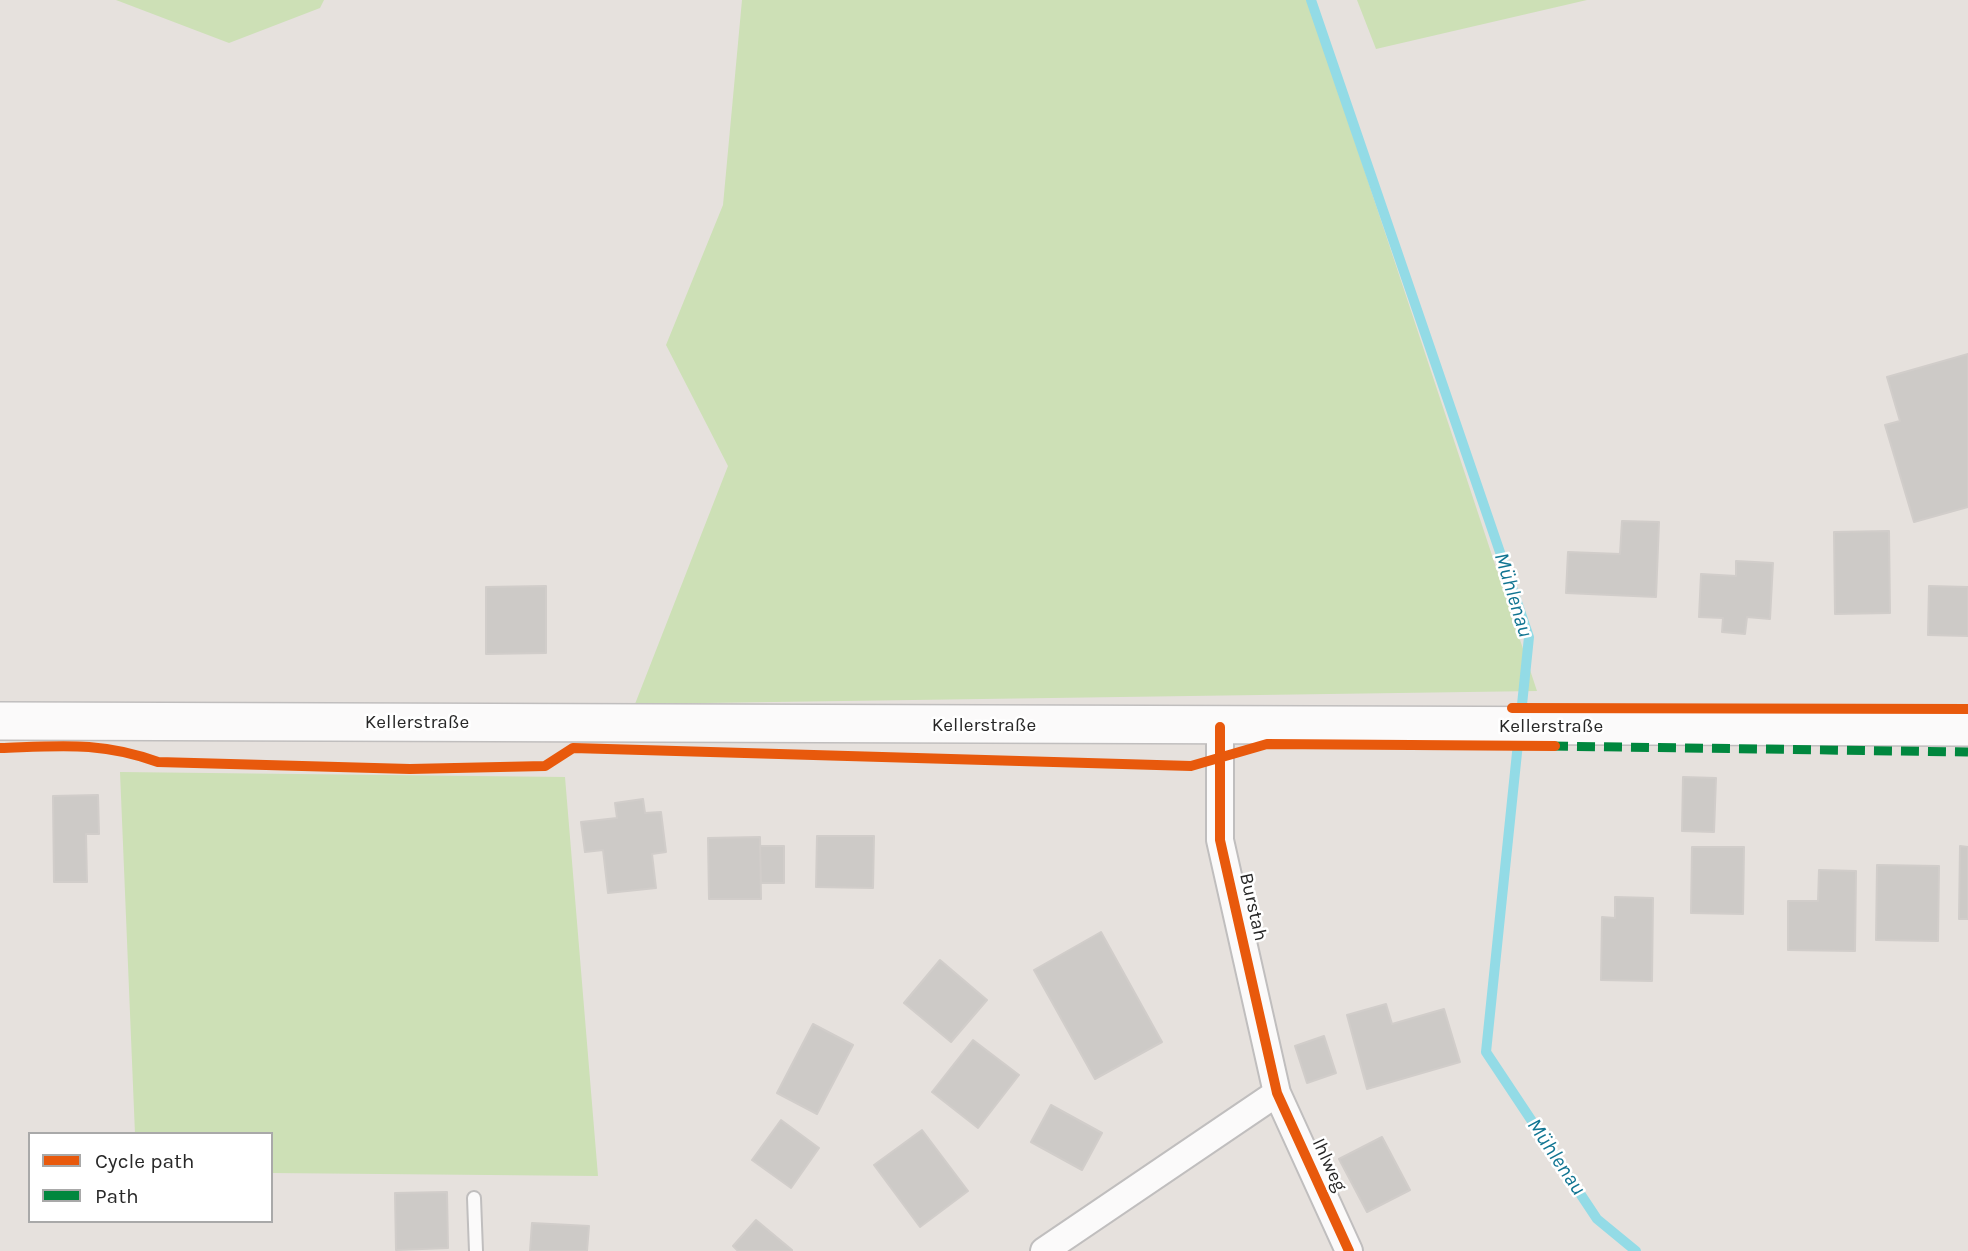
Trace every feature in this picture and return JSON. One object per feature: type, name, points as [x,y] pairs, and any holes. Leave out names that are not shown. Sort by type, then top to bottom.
[{"type":"main road","name":"Kellerstraße","points":[[0,721],[1220,727],[1968,727]]},
{"type":"street","name":"Burstah","points":[[1220,727],[1220,840],[1277,1093]]},
{"type":"street","points":[[1044,1251],[1277,1093]]},
{"type":"street","name":"Ihlweg","points":[[1277,1093],[1349,1251]]},
{"type":"lane","points":[[474,1198],[477,1251]]},
{"type":"green space","points":[[116,0],[324,0],[320,8],[229,43]]},
{"type":"green space","points":[[742,0],[1308,0],[1537,691],[635,704],[728,466],[666,345],[723,205]]},
{"type":"green space","points":[[1357,0],[1587,0],[1376,49]]},
{"type":"green space","points":[[120,772],[565,777],[598,1176],[273,1173],[273,1132],[135,1132]]},
{"type":"building","points":[[1968,354],[1968,507],[1914,522],[1885,425],[1900,421],[1887,377]]},
{"type":"building","points":[[1622,521],[1659,522],[1656,597],[1566,593],[1568,552],[1620,554]]},
{"type":"building","points":[[1889,531],[1890,613],[1835,614],[1834,532]]},
{"type":"building","points":[[1736,561],[1773,563],[1770,619],[1747,617],[1745,634],[1722,632],[1723,618],[1699,617],[1701,574],[1736,576]]},
{"type":"building","points":[[546,586],[546,653],[486,654],[486,587]]},
{"type":"building","points":[[1929,586],[1968,587],[1968,636],[1928,635]]},
{"type":"building","points":[[1683,777],[1716,778],[1714,832],[1682,831]]},
{"type":"building","points":[[98,795],[99,834],[86,834],[87,882],[54,882],[53,796]]},
{"type":"building","points":[[643,799],[645,813],[661,812],[666,852],[652,854],[656,888],[608,893],[603,850],[585,852],[581,822],[617,818],[615,803]]},
{"type":"building","points":[[817,836],[874,836],[873,888],[816,887]]},
{"type":"building","points":[[760,837],[761,899],[709,899],[708,838]]},
{"type":"building","points":[[760,846],[784,846],[784,883],[761,883]]},
{"type":"building","points":[[1960,846],[1968,847],[1968,919],[1959,919]]},
{"type":"building","points":[[1692,847],[1744,847],[1743,914],[1691,913]]},
{"type":"building","points":[[1877,865],[1939,866],[1938,941],[1876,940]]},
{"type":"building","points":[[1819,870],[1856,871],[1855,951],[1788,950],[1788,901],[1818,901]]},
{"type":"building","points":[[1615,897],[1653,898],[1652,981],[1601,980],[1602,917],[1615,918]]},
{"type":"building","points":[[1101,932],[1162,1042],[1095,1079],[1034,970]]},
{"type":"building","points":[[940,960],[987,1000],[951,1042],[904,1003]]},
{"type":"building","points":[[1386,1004],[1392,1024],[1444,1009],[1460,1062],[1367,1089],[1347,1015]]},
{"type":"building","points":[[813,1024],[853,1045],[817,1114],[777,1093]]},
{"type":"building","points":[[1324,1036],[1336,1073],[1307,1083],[1295,1046]]},
{"type":"building","points":[[973,1040],[1019,1075],[978,1128],[932,1092]]},
{"type":"building","points":[[1051,1105],[1102,1133],[1082,1170],[1031,1142]]},
{"type":"building","points":[[781,1120],[819,1148],[791,1188],[752,1160]]},
{"type":"building","points":[[922,1130],[968,1191],[920,1227],[874,1165]]},
{"type":"building","points":[[1382,1137],[1410,1190],[1367,1212],[1339,1159]]},
{"type":"building","points":[[447,1192],[448,1248],[396,1250],[395,1193]]},
{"type":"building","points":[[756,1220],[792,1251],[738,1251],[733,1246]]},
{"type":"building","points":[[532,1223],[589,1226],[587,1251],[530,1251]]},
{"type":"waterway","name":"Mühlenau","points":[[1311,0],[1529,637],[1486,1052],[1597,1219],[1636,1251]]},
{"type":"marked path","points":[[1550,746],[1968,752]]},
{"type":"cycle path","points":[[1512,708],[1968,709]]},
{"type":"cycle path","points":[[1220,727],[1220,840],[1277,1093],[1349,1251]]},
{"type":"cycle path","points":[[0,748],[80,746],[118,751],[158,762],[410,769],[545,766],[573,748],[1191,766],[1267,744],[1555,746]]}]
